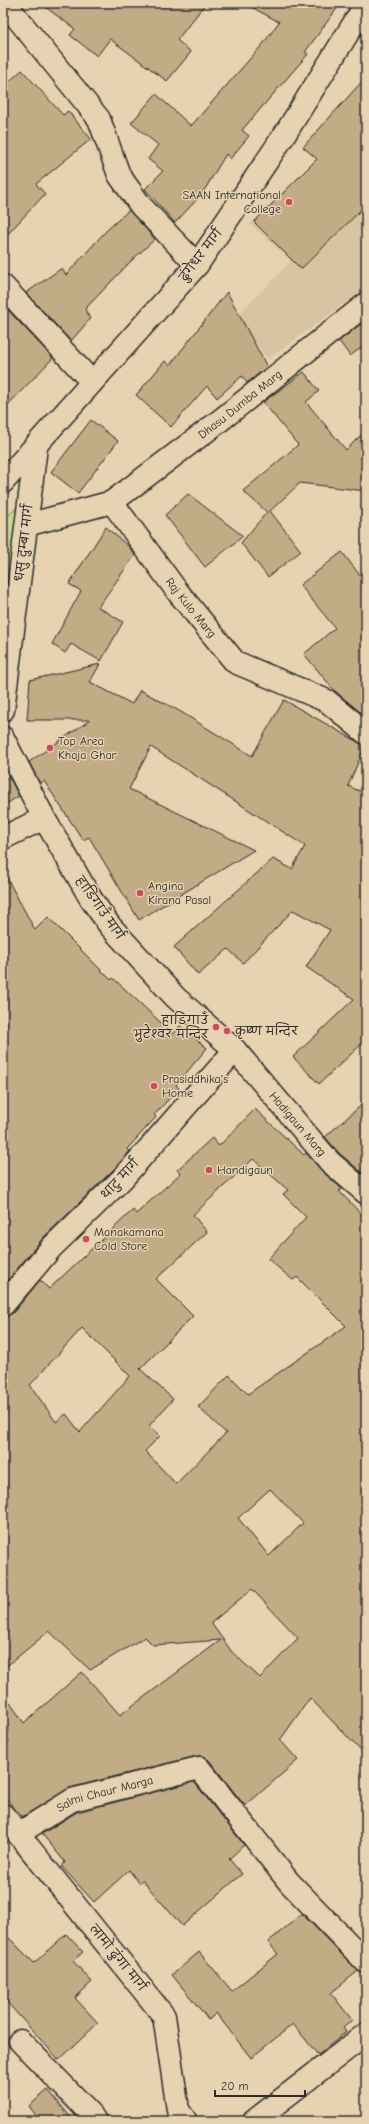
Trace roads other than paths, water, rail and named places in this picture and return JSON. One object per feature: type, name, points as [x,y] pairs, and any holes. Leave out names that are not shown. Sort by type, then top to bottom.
[{"type":"street","points":[[5,3],[99,119],[119,175],[141,206],[197,265]]},
{"type":"street","name":"ढुंगेधर मार्ग","points":[[3,482],[36,447],[197,265],[285,134],[366,4]]},
{"type":"street","points":[[3,286],[92,382]]},
{"type":"street","name":"Dhasu Dumba Marg","points":[[112,502],[217,423],[366,304]]},
{"type":"street","name":"धसु दुम्बा मार्ग","points":[[3,710],[36,447]]},
{"type":"street","points":[[26,525],[112,502]]},
{"type":"street","name":"Raj Kulo Marg","points":[[112,502],[177,591],[235,662],[327,701],[366,733]]},
{"type":"street","name":"हाडिगाउँ मार्ग","points":[[3,738],[44,818],[91,899],[110,926],[175,997],[235,1050]]},
{"type":"street","points":[[3,838],[44,818]]},
{"type":"street","name":"Hadigaun Marg","points":[[235,1050],[330,1162],[366,1193]]},
{"type":"street","name":"थाटु मार्ग","points":[[3,1305],[52,1247],[122,1178],[235,1050]]},
{"type":"street","name":"Salmi Chaur Marga","points":[[18,1834],[72,1800],[199,1768],[288,1882],[366,1962]]},
{"type":"street","name":"लामो ढुंगा मार्ग","points":[[3,1815],[164,2016],[178,2110],[186,2121]]},
{"type":"street","points":[[254,2121],[366,2034]]},
{"type":"street","points":[[20,2041],[90,2113],[95,2121]]},
{"type":"place","name":"SAAN International College","points":[[289,202]]},
{"type":"place","name":"Top Area Khaja Ghar","points":[[50,748]]},
{"type":"place","name":"Angina Kirana Pasal","points":[[140,893]]},
{"type":"place","name":"हाडिगाउँ भुटेश्वर मन्दिर","points":[[216,1027]]},
{"type":"place","name":"कृष्ण मन्दिर","points":[[227,1031]]},
{"type":"place","name":"Prasiddhika's Home","points":[[154,1086]]},
{"type":"place","name":"Handigaun","points":[[209,1170]]},
{"type":"place","name":"Manakamana Cold Store","points":[[86,1239]]}]
